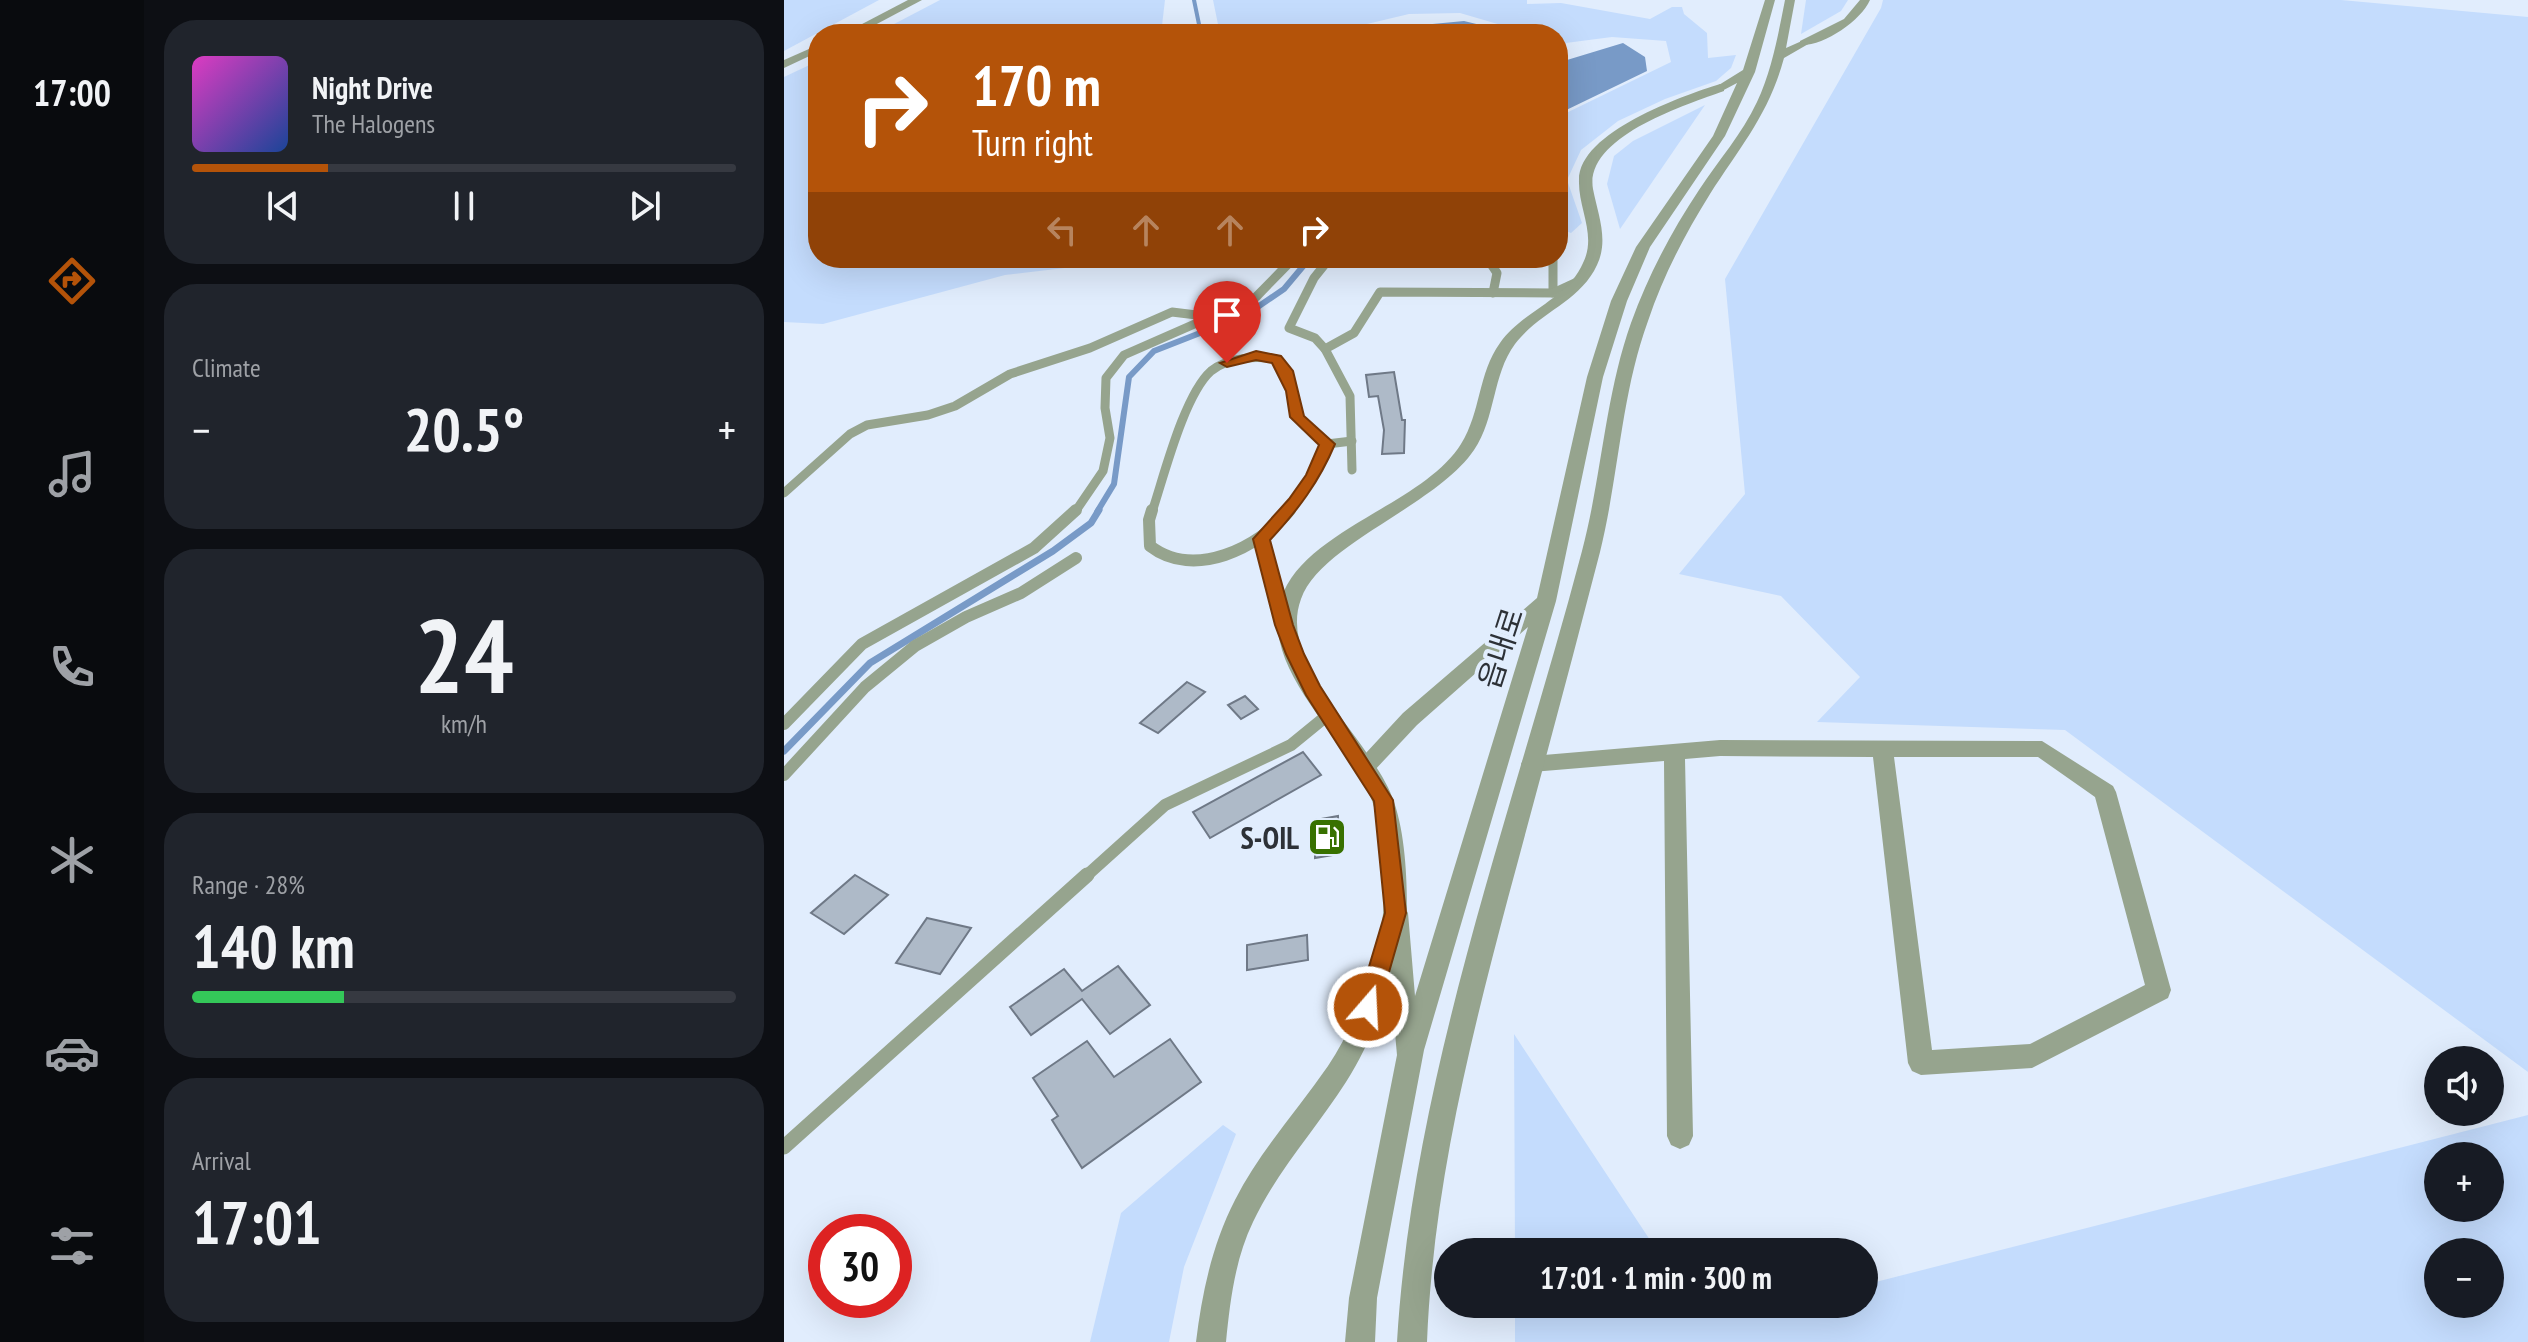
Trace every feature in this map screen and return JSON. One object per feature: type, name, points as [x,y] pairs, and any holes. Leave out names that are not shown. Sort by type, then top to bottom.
[{"type":"street","points":[[869,24],[917,0]]},
{"type":"street","name":"읍내로","points":[[1360,1342],[1365,1282],[1408,1063],[1546,601],[1595,377],[1619,301],[1643,247],[1719,136],[1730,91],[1749,72],[1770,0]]},
{"type":"street","name":"읍내로","points":[[1412,1342],[1425,1210],[1445,1102],[1467,1005],[1595,534],[1626,367],[1638,326],[1676,240],[1716,173],[1756,118],[1780,50],[1790,0]]},
{"type":"street","points":[[1780,50],[1804,43],[1846,21],[1863,7],[1865,0]]},
{"type":"street","points":[[784,64],[808,53]]},
{"type":"street","points":[[1408,1063],[1384,800],[1313,690],[1284,625],[1291,596],[1311,571],[1348,540],[1455,464],[1476,438],[1505,344],[1567,298],[1594,258],[1595,241],[1584,172],[1599,147],[1658,114],[1730,91]]},
{"type":"street","points":[[1364,767],[1410,719],[1546,601]]},
{"type":"street","points":[[1532,764],[1720,748],[1882,748],[2042,749],[2105,792],[2159,990],[2032,1056],[1921,1063],[1882,748]]},
{"type":"street","points":[[1674,752],[1680,1136]]},
{"type":"street","points":[[1211,1342],[1225,1256],[1251,1196],[1346,1057],[1377,984],[1396,913]]},
{"type":"lane","points":[[784,724],[862,644],[1034,548],[1075,512],[1103,471],[1110,438],[1105,408],[1106,378],[1124,355],[1256,297],[1284,268]]},
{"type":"lane","points":[[1322,268],[1289,328],[1315,338],[1325,349],[1350,396],[1352,470]]},
{"type":"lane","points":[[1493,293],[1497,273],[1494,268]]},
{"type":"lane","points":[[1553,268],[1553,293]]},
{"type":"lane","points":[[1325,349],[1354,333],[1380,292],[1553,293],[1582,280]]},
{"type":"lane","points":[[784,493],[850,434],[867,425],[928,415],[955,406],[1010,374],[1090,348],[1172,312],[1215,317]]},
{"type":"lane","points":[[1327,444],[1314,475],[1295,503],[1261,539],[1188,564],[1166,559],[1150,546],[1149,520],[1193,393],[1212,370],[1256,356],[1276,359],[1290,381],[1297,417],[1327,444],[1352,441]]},
{"type":"lane","points":[[1261,539],[1284,625]]},
{"type":"lane","points":[[784,775],[865,687],[915,646],[966,617],[1021,593],[1076,558]]},
{"type":"lane","points":[[784,1147],[1165,805],[1291,745],[1329,714]]},
{"type":"shaded area","points":[[784,0],[879,0],[834,24],[808,24],[808,38],[784,51]]},
{"type":"shaded area","points":[[940,0],[1165,0],[1162,24],[894,24]]},
{"type":"shaded area","points":[[1213,0],[1527,0],[1527,4],[1561,3],[1650,19],[1672,7],[1682,7],[1684,14],[1707,33],[1708,58],[1736,55],[1731,68],[1716,81],[1665,99],[1618,121],[1581,150],[1568,178],[1568,112],[1671,62],[1666,41],[1612,37],[1568,43],[1568,24],[1498,24],[1460,13],[1409,14],[1367,24],[1218,24]]},
{"type":"shaded area","points":[[1806,0],[1848,0],[1841,11],[1801,34]]},
{"type":"shaded area","points":[[1883,0],[2341,0],[2528,17],[2528,1072],[2504,1054],[2504,1046],[2493,1046],[2065,730],[1817,722],[1860,677],[1781,596],[1679,574],[1745,494],[1725,279]]},
{"type":"shaded area","points":[[1464,21],[1476,24],[1432,24]]},
{"type":"shaded area","points":[[1623,43],[1645,57],[1647,71],[1568,109],[1568,60]]},
{"type":"shaded area","points":[[808,66],[808,268],[1064,268],[1005,275],[823,324],[784,322],[784,77]]},
{"type":"shaded area","points":[[1705,105],[1620,229],[1607,184],[1614,156],[1633,141]]},
{"type":"shaded area","points":[[1568,183],[1582,223],[1571,233],[1568,232]]},
{"type":"shaded area","points":[[1514,1034],[1649,1238],[1515,1238]]},
{"type":"shaded area","points":[[2528,1115],[2528,1342],[1515,1342],[1515,1318],[1878,1318],[1878,1281],[2485,1126],[2504,1126],[2504,1121]]},
{"type":"shaded area","points":[[1223,1125],[1236,1134],[1184,1267],[1169,1342],[1090,1342],[1121,1213]]},
{"type":"building","points":[[1394,372],[1402,420],[1405,420],[1404,453],[1382,454],[1384,430],[1378,396],[1369,397],[1366,375]]},
{"type":"building","points":[[1187,682],[1205,692],[1158,733],[1140,723]]},
{"type":"building","points":[[1245,696],[1258,709],[1241,719],[1228,705]]},
{"type":"building","points":[[1303,752],[1321,775],[1210,838],[1193,812]]},
{"type":"building","name":"S-OIL","points":[[1338,816],[1339,854],[1315,858],[1315,820]]},
{"type":"building","points":[[855,875],[888,895],[844,934],[811,913]]},
{"type":"building","points":[[927,918],[971,928],[940,974],[896,963]]},
{"type":"building","points":[[1307,935],[1308,960],[1247,970],[1247,945]]},
{"type":"building","points":[[1118,966],[1150,1005],[1110,1034],[1082,999],[1031,1035],[1010,1007],[1064,969],[1082,991]]},
{"type":"building","points":[[1170,1039],[1201,1082],[1082,1168],[1052,1120],[1058,1116],[1033,1078],[1087,1041],[1114,1077]]},
{"type":"waterway","points":[[1194,0],[1199,24]]},
{"type":"waterway","points":[[1097,512],[1114,484],[1129,377],[1154,351],[1246,315],[1284,289],[1302,268]]},
{"type":"waterway","points":[[784,751],[870,663],[1053,551],[1091,523],[1099,510]]},
{"type":"place","name":"S-OIL","points":[[1327,837]]},
{"type":"route","points":[[1227,363],[1256,356],[1276,359],[1286,371],[1297,417],[1327,444],[1314,475],[1295,503],[1261,539],[1295,654],[1313,690],[1384,800],[1396,913],[1368,1007]]}]
